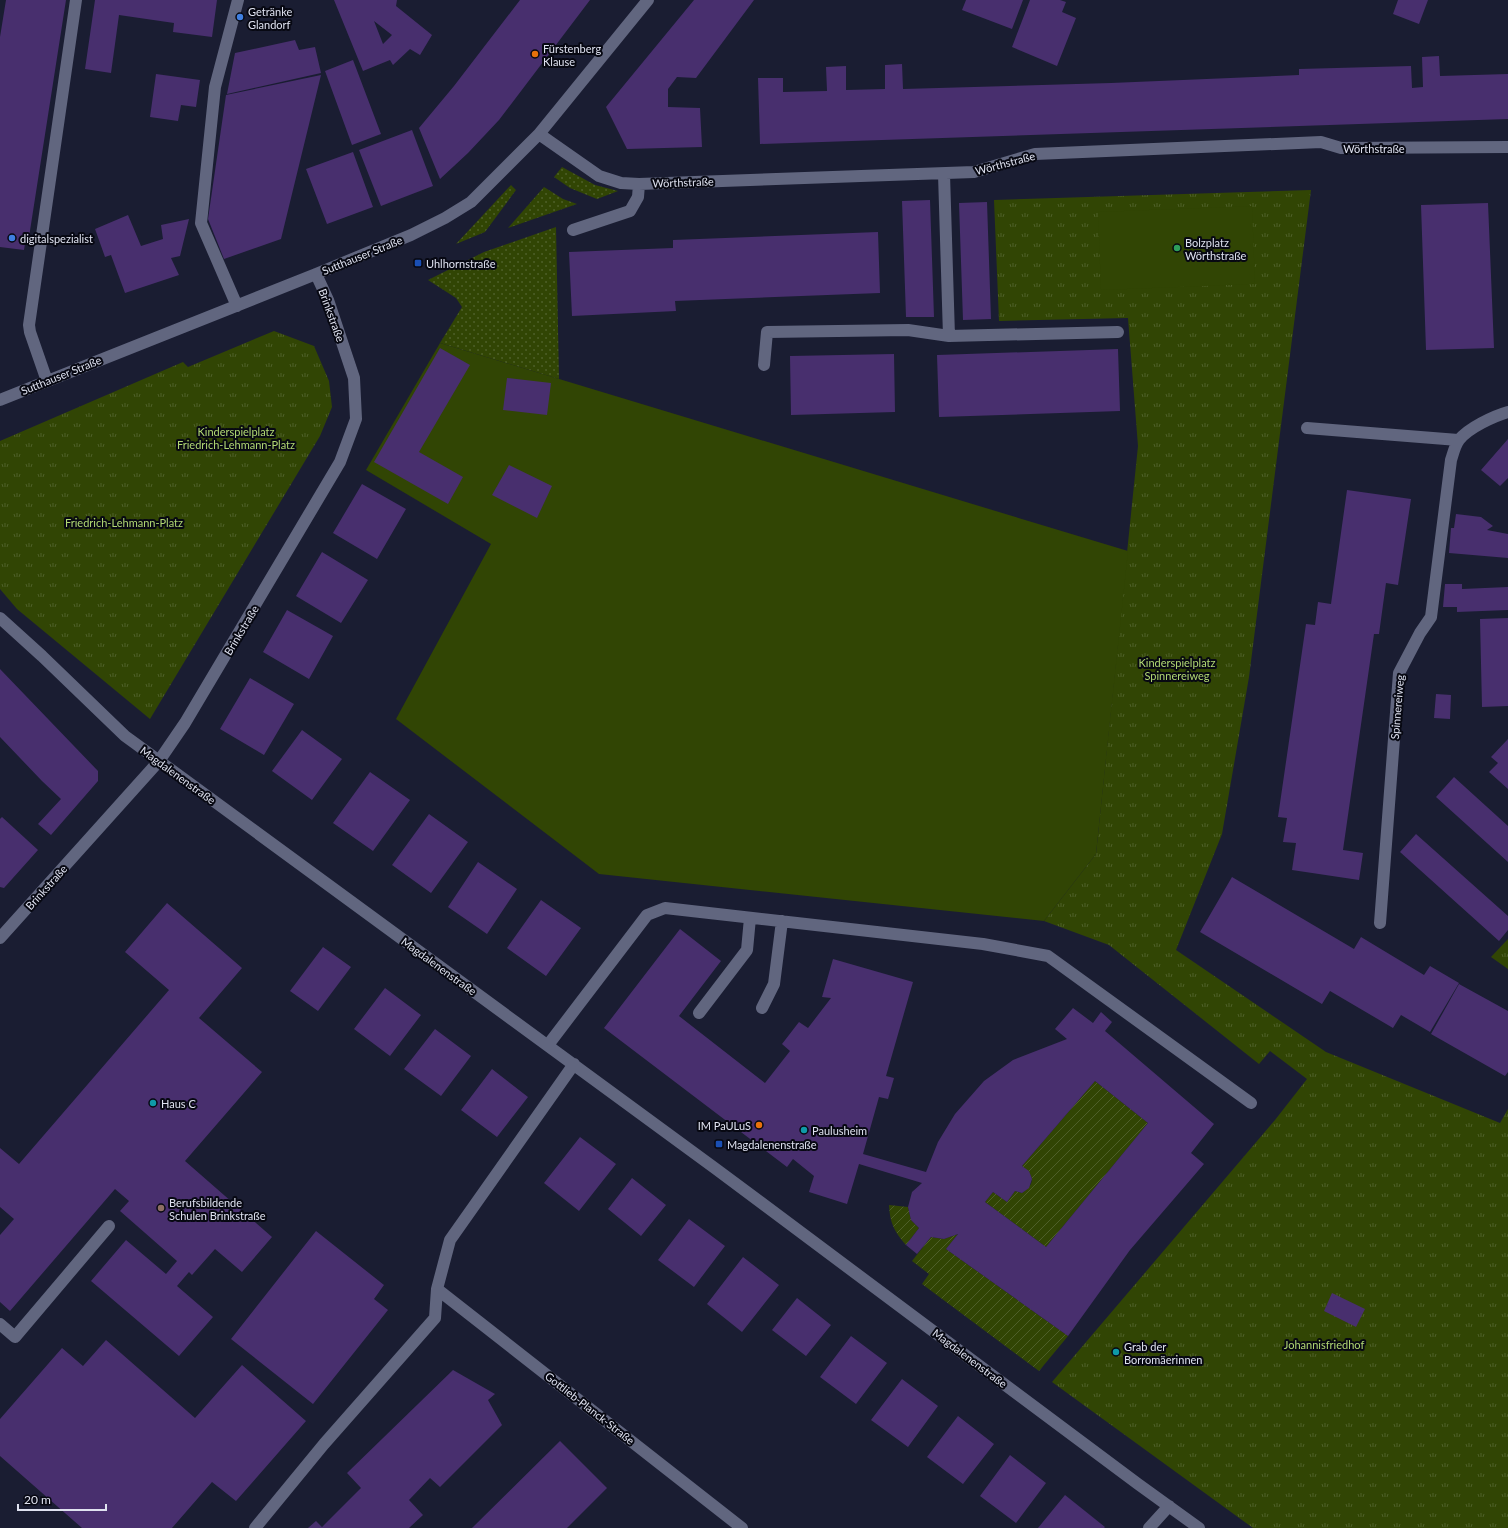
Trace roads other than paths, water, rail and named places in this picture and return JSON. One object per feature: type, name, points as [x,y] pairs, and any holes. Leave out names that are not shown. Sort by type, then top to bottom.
[{"type":"street","points":[[47,381],[29,325],[76,0]]},
{"type":"street","points":[[237,306],[201,223],[215,87],[238,0]]},
{"type":"street","name":"Sutthauser Straße","points":[[0,400],[411,235],[445,218],[471,202],[539,134],[648,0]]},
{"type":"street","name":"Wörthstraße","points":[[539,134],[599,176],[621,183],[638,184],[974,172],[1035,154],[1321,142],[1341,148],[1508,147]]},
{"type":"street","points":[[944,174],[949,336]]},
{"type":"street","points":[[573,230],[630,211],[638,197],[638,184]]},
{"type":"street","name":"Brinkstraße","points":[[0,938],[4,924],[159,761],[188,717],[340,462],[356,419],[354,378],[328,300],[316,274]]},
{"type":"street","points":[[764,365],[767,332],[908,330],[949,336],[1118,332]]},
{"type":"street","points":[[1307,428],[1458,440],[1468,431],[1500,414],[1508,412]]},
{"type":"street","name":"Spinnereiweg","points":[[1380,923],[1399,673],[1420,633],[1431,616],[1451,460],[1458,440]]},
{"type":"street","name":"Magdalenenstraße","points":[[0,618],[125,736],[574,1064],[1199,1528]]},
{"type":"street","points":[[548,1045],[646,915],[665,908],[984,944],[1048,956],[1251,1103]]},
{"type":"street","points":[[699,1013],[747,950],[750,918]]},
{"type":"street","points":[[762,1008],[774,984],[782,921]]},
{"type":"street","points":[[255,1528],[324,1444],[435,1318],[437,1289],[450,1240],[574,1064]]},
{"type":"street","points":[[0,1324],[15,1337],[109,1226]]},
{"type":"street","name":"Gottlieb-Planck-Straße","points":[[437,1289],[742,1528]]},
{"type":"street","points":[[1149,1528],[1169,1506]]},
{"type":"place","name":"Getränke Glandorf","points":[[240,17]]},
{"type":"place","name":"Fürstenberg Klause","points":[[535,54]]},
{"type":"place","name":"digitalspezialist","points":[[12,238]]},
{"type":"place","name":"Bolzplatz Wörthstraße","points":[[1177,248]]},
{"type":"place","name":"Uhlhornstraße","points":[[418,263]]},
{"type":"place","name":"Haus C","points":[[153,1103]]},
{"type":"place","name":"IM PaULuS","points":[[759,1125]]},
{"type":"place","name":"Paulusheim","points":[[804,1130]]},
{"type":"place","name":"Magdalenenstraße","points":[[719,1144]]},
{"type":"place","name":"Berufsbildende Schulen Brinkstraße","points":[[161,1208]]},
{"type":"place","name":"Grab der Borromäerinnen","points":[[1116,1352]]},
{"type":"park label","name":"Kinderspielplatz Friedrich-Lehmann-Platz","points":[[236,437]]},
{"type":"park label","name":"Friedrich-Lehmann-Platz","points":[[124,522]]},
{"type":"park label","name":"Kinderspielplatz Spinnereiweg","points":[[1177,668]]},
{"type":"park label","name":"Johannisfriedhof","points":[[1324,1344]]}]
